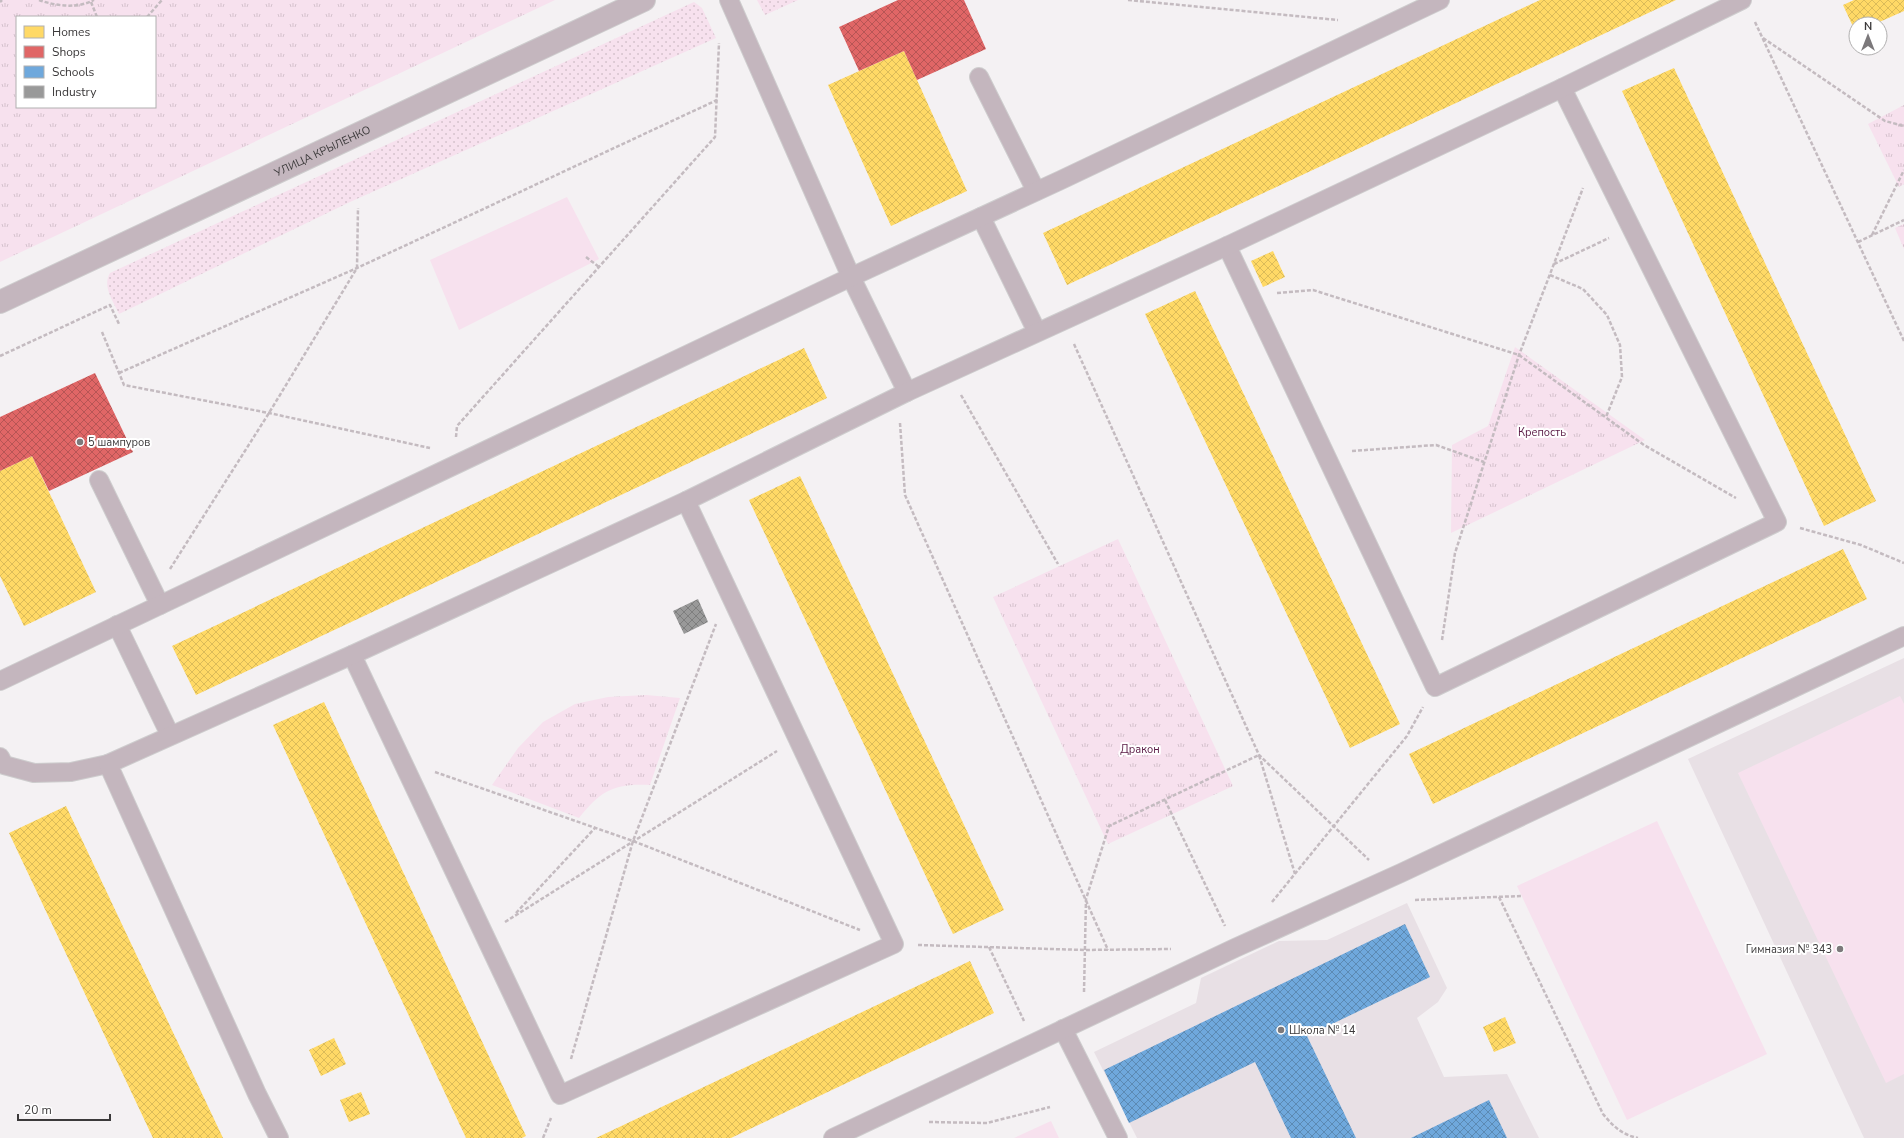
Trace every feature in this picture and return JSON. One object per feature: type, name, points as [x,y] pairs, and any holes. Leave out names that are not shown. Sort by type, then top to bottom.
[{"type":"street","name":"УЛИЦА КРЫЛЕНКО","points":[[0,302],[644,0]]},
{"type":"lane","points":[[729,0],[903,394]]},
{"type":"lane","points":[[0,681],[117,625],[157,599],[456,458],[1036,192],[1440,0]]},
{"type":"lane","points":[[0,757],[4,765],[34,773],[71,772],[108,764],[352,655],[686,501],[903,394],[1227,246],[1562,88],[1742,0]]},
{"type":"lane","points":[[979,77],[1036,192]]},
{"type":"lane","points":[[1227,246],[1251,294],[1435,687],[1777,522],[1562,88]]},
{"type":"lane","points":[[981,217],[1037,332]]},
{"type":"lane","points":[[99,480],[157,599]]},
{"type":"lane","points":[[352,655],[560,1095],[894,944],[729,589],[686,501]]},
{"type":"lane","points":[[117,625],[170,735]]},
{"type":"lane","points":[[833,1138],[1235,948],[1402,873],[1904,636]]},
{"type":"lane","points":[[108,764],[257,1094],[279,1138]]},
{"type":"lane","points":[[1063,1029],[1118,1138]]},
{"type":"path","points":[[39,0],[53,5],[72,6],[92,1],[97,16]]},
{"type":"path","points":[[147,16],[162,0]]},
{"type":"path","points":[[1128,0],[1340,20]]},
{"type":"path","points":[[1753,19],[1904,341]]},
{"type":"path","points":[[1762,37],[1885,121],[1904,126]]},
{"type":"path","points":[[102,332],[124,385],[269,413],[456,458],[458,426],[715,137],[719,43]]},
{"type":"path","points":[[119,373],[357,268],[717,100]]},
{"type":"path","points":[[1270,905],[1407,736],[1435,687],[1455,553],[1519,355],[1595,155]]},
{"type":"path","points":[[1872,235],[1904,170]]},
{"type":"path","points":[[157,599],[357,268],[358,208]]},
{"type":"path","points":[[1858,242],[1904,220]]},
{"type":"path","points":[[1554,264],[1631,228]]},
{"type":"path","points":[[586,257],[600,267]]},
{"type":"path","points":[[1550,275],[1583,289],[1607,315],[1620,344],[1622,377],[1606,417]]},
{"type":"path","points":[[1251,294],[1313,290],[1519,355],[1644,445],[1737,499]]},
{"type":"path","points":[[0,356],[110,305],[119,324]]},
{"type":"path","points":[[1063,321],[1259,755],[1295,875]]},
{"type":"path","points":[[949,373],[1058,564]]},
{"type":"path","points":[[903,394],[905,494],[1108,950]]},
{"type":"path","points":[[1325,454],[1436,444],[1484,462]]},
{"type":"path","points":[[1777,522],[1861,545],[1904,562]]},
{"type":"path","points":[[560,1095],[633,841],[729,589]]},
{"type":"path","points":[[484,935],[798,738]]},
{"type":"path","points":[[1083,1020],[1086,899],[1109,826],[1259,755]]},
{"type":"path","points":[[1259,755],[1335,826],[1378,870],[1402,873]]},
{"type":"path","points":[[440,774],[633,841],[894,944],[1085,950],[1172,949]]},
{"type":"path","points":[[1165,800],[1223,922]]},
{"type":"path","points":[[513,916],[595,828]]},
{"type":"path","points":[[1499,896],[1604,1114],[1614,1127],[1631,1137],[1638,1138]]},
{"type":"path","points":[[1415,900],[1521,896]]},
{"type":"path","points":[[989,947],[1034,1043]]},
{"type":"path","points":[[927,1122],[987,1123],[1050,1107]]},
{"type":"shaded area","name":"Гимназия № 343","points":[[1904,658],[1904,1138],[1864,1138],[1688,759]]},
{"type":"shaded area","name":"Школа № 14","points":[[1407,903],[1447,988],[1438,1002],[1417,1018],[1444,1077],[1507,1074],[1539,1138],[1137,1138],[1094,1052],[1196,1003],[1201,978],[1279,941],[1327,940]]},
{"type":"green space","points":[[0,0],[555,0],[0,262]]},
{"type":"green space","points":[[757,0],[798,0],[765,15]]},
{"type":"green space","points":[[694,2],[702,8],[716,38],[350,202],[119,314],[111,299],[107,283],[110,273]]},
{"type":"green space","points":[[1904,105],[1904,184],[1899,187],[1868,124]]},
{"type":"green space","points":[[567,197],[599,259],[459,330],[430,260]]},
{"type":"green space","points":[[1904,224],[1904,249],[1895,228]]},
{"type":"green space","name":"Крепость","points":[[1515,347],[1645,440],[1451,533],[1452,445],[1488,426]]},
{"type":"green space","name":"Дракон","points":[[1118,539],[1233,786],[1108,844],[993,597]]},
{"type":"green space","points":[[646,695],[680,698],[650,785],[627,785],[610,790],[594,801],[579,818],[492,785],[518,748],[543,722],[575,704],[608,697]]},
{"type":"green space","points":[[1900,696],[1904,704],[1904,1074],[1886,1083],[1738,773]]},
{"type":"green space","points":[[1657,821],[1767,1054],[1627,1120],[1517,886]]},
{"type":"green space","points":[[1051,1121],[1059,1138],[1014,1138]]},
{"type":"building: Homes","points":[[1540,0],[1676,0],[1067,285],[1043,233]]},
{"type":"building: Homes","points":[[1854,0],[1904,0],[1904,11],[1888,18],[1888,16],[1848,16],[1843,5]]},
{"type":"building: Homes","points":[[904,51],[967,191],[891,226],[828,85]]},
{"type":"building: Homes","points":[[1674,68],[1876,501],[1824,526],[1622,91]]},
{"type":"building: Homes","points":[[1273,251],[1285,277],[1263,287],[1251,261]]},
{"type":"building: Homes","points":[[1195,291],[1400,724],[1350,748],[1145,314]]},
{"type":"building: Homes","points":[[804,348],[827,398],[196,695],[172,646]]},
{"type":"building: Homes","points":[[32,456],[96,592],[24,626],[0,576],[0,471]]},
{"type":"building: Homes","points":[[800,476],[1004,910],[953,934],[749,500]]},
{"type":"building: Homes","points":[[1843,549],[1867,599],[1433,804],[1409,754]]},
{"type":"building: Homes","points":[[324,702],[526,1136],[522,1138],[466,1138],[273,725]]},
{"type":"building: Homes","points":[[66,806],[223,1138],[153,1138],[9,833]]},
{"type":"building: Homes","points":[[970,961],[994,1013],[731,1138],[596,1138]]},
{"type":"building: Homes","points":[[1505,1017],[1516,1043],[1494,1052],[1483,1027]]},
{"type":"building: Homes","points":[[334,1038],[346,1064],[321,1076],[309,1050]]},
{"type":"building: Homes","points":[[361,1092],[370,1114],[349,1122],[340,1100]]},
{"type":"building: Shops","points":[[898,0],[964,0],[986,49],[917,80],[904,51],[859,71],[839,27]]},
{"type":"building: Shops","points":[[95,373],[133,452],[49,491],[32,456],[0,471],[0,417]]},
{"type":"building: Schools","points":[[1405,924],[1430,977],[1307,1036],[1356,1138],[1291,1138],[1255,1062],[1129,1123],[1104,1070]]},
{"type":"building: Schools","points":[[1489,1100],[1507,1138],[1411,1138]]},
{"type":"building: Industry","points":[[698,599],[708,622],[684,634],[673,611]]},
{"type":"place","name":"5 шампуров","points":[[80,442]]},
{"type":"place","name":"Гимназия № 343","points":[[1840,949]]},
{"type":"place","name":"Школа № 14","points":[[1281,1030]]}]
